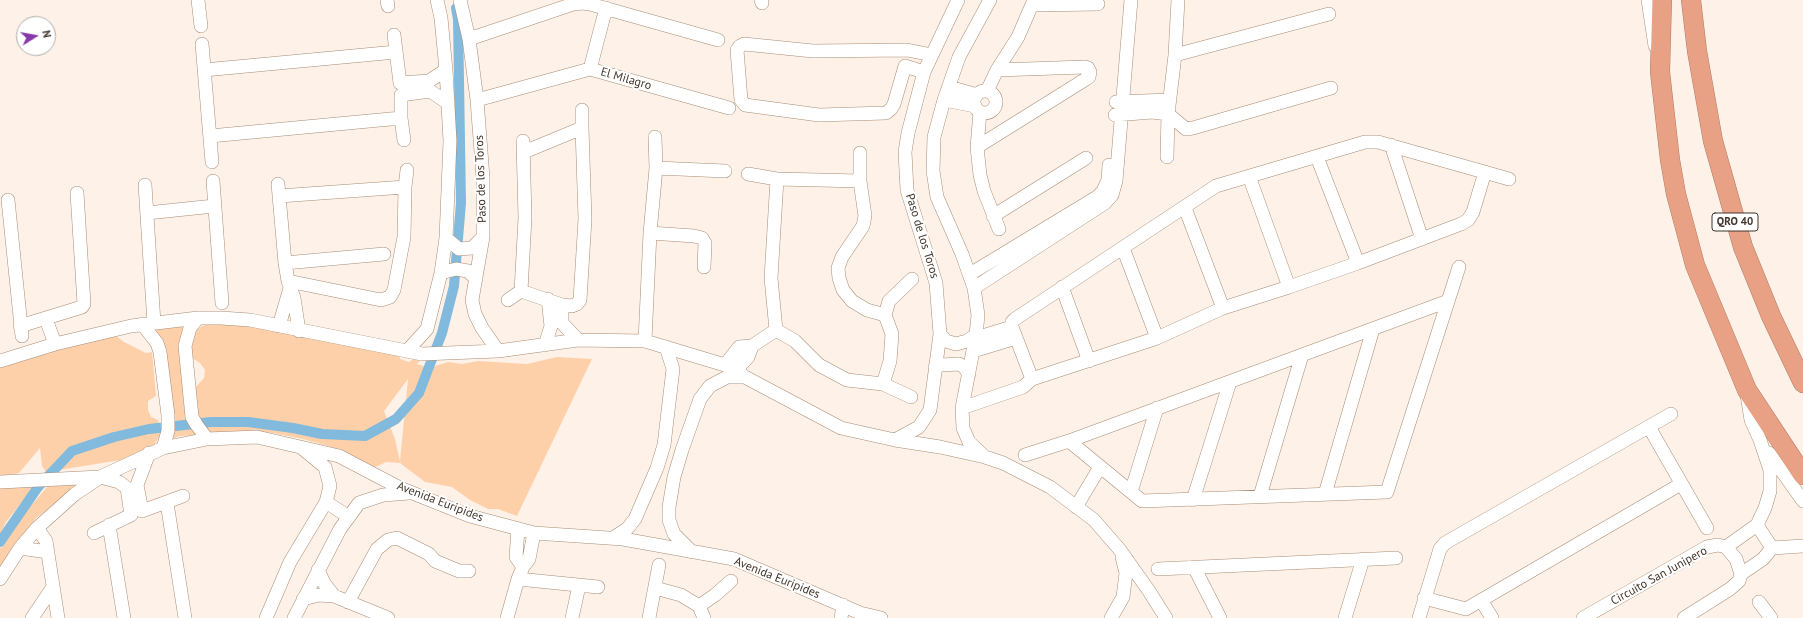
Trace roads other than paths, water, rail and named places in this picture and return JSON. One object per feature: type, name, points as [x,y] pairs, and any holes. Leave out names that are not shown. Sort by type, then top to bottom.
[{"type":"highway","points":[[1662,0],[1660,72],[1672,174],[1695,265],[1747,390],[1803,475]]},
{"type":"highway","name":"QRO 40","points":[[1691,0],[1697,51],[1713,141],[1742,247],[1771,316],[1803,383]]},
{"type":"street","points":[[198,0],[201,26]]},
{"type":"street","points":[[407,351],[428,329],[441,272],[446,238],[450,141],[446,70],[441,18],[437,0]]},
{"type":"street","name":"Paso de los Toros","points":[[460,0],[469,39],[477,100],[483,178],[483,237],[472,300],[475,314],[482,328],[498,352]]},
{"type":"street","name":"Paso de los Toros","points":[[896,440],[919,426],[926,418],[930,410],[940,334],[936,283],[907,190],[905,152],[908,133],[924,72],[958,0]]},
{"type":"street","points":[[985,457],[969,442],[963,428],[962,408],[976,337],[978,315],[974,288],[970,274],[937,197],[933,171],[934,137],[946,93],[959,58],[990,0]]},
{"type":"street","points":[[974,288],[1105,203],[1112,196],[1116,181],[1122,0]]},
{"type":"street","points":[[970,274],[1103,191],[1108,180],[1119,108],[1131,0]]},
{"type":"street","points":[[1166,157],[1168,114],[1175,55],[1178,0]]},
{"type":"street","points":[[1648,0],[1660,72]]},
{"type":"street","points":[[1697,51],[1700,0]]},
{"type":"street","points":[[999,230],[981,180],[978,148],[979,101],[1018,37],[1034,2],[1098,4]]},
{"type":"street","points":[[469,39],[573,4],[586,3],[718,40]]},
{"type":"street","points":[[590,69],[606,8]]},
{"type":"street","points":[[1175,55],[1329,14]]},
{"type":"street","points":[[394,35],[404,140]]},
{"type":"street","points":[[202,44],[212,162]]},
{"type":"street","points":[[907,50],[905,66],[894,104],[886,113],[819,115],[752,107],[745,105],[741,100],[737,50],[744,44],[813,51],[907,50],[932,55]]},
{"type":"street","points":[[204,70],[396,52]]},
{"type":"street","points":[[905,66],[924,72]]},
{"type":"street","points":[[978,148],[1089,77],[1090,72],[1088,68],[1085,67],[997,70]]},
{"type":"street","name":"El Milagro","points":[[477,100],[590,69],[729,108]]},
{"type":"street","points":[[400,89],[429,81],[446,70]]},
{"type":"street","points":[[1119,108],[1168,114],[1186,129],[1331,88]]},
{"type":"street","points":[[400,89],[430,91],[448,103]]},
{"type":"street","points":[[946,93],[979,101]]},
{"type":"street","points":[[1119,108],[1170,100]]},
{"type":"street","points":[[521,291],[562,305],[572,306],[577,304],[580,300],[585,219],[582,110]]},
{"type":"street","points":[[210,136],[401,118]]},
{"type":"street","points":[[521,291],[525,218],[524,146],[582,128]]},
{"type":"street","points":[[645,341],[650,233],[656,168],[655,137]]},
{"type":"street","points":[[1032,379],[1014,332],[1012,322],[1015,318],[1185,208],[1216,186],[1365,142],[1378,142],[1391,145],[1509,179]]},
{"type":"street","points":[[1391,145],[1422,239]]},
{"type":"street","points":[[860,153],[860,181],[865,216],[862,226],[842,257],[838,268],[839,278],[843,290],[852,302],[867,310],[886,315]]},
{"type":"street","points":[[1317,157],[1358,263]]},
{"type":"street","points":[[993,216],[1086,158]]},
{"type":"street","points":[[656,168],[725,171]]},
{"type":"street","points":[[289,284],[381,300],[390,297],[394,290],[404,237],[405,187],[407,170]]},
{"type":"street","points":[[962,408],[1023,387],[1032,379],[1156,338],[1223,308],[1358,263],[1468,220],[1473,212],[1485,172]]},
{"type":"street","points":[[748,174],[778,179],[860,181]]},
{"type":"street","points":[[1249,176],[1289,287]]},
{"type":"street","points":[[776,330],[771,278],[778,179]]},
{"type":"street","points":[[213,181],[222,303]]},
{"type":"street","points":[[145,185],[147,213],[148,324],[158,343],[160,352],[168,416],[168,431],[163,448]]},
{"type":"street","points":[[299,331],[294,298],[289,284],[285,263],[278,190],[405,187]]},
{"type":"street","points":[[8,200],[21,331],[46,318],[82,307],[84,304],[77,193]]},
{"type":"street","points":[[147,213],[214,206]]},
{"type":"street","points":[[1185,208],[1223,308]]},
{"type":"street","points":[[650,233],[694,236],[702,238],[705,243],[704,267]]},
{"type":"street","points":[[446,238],[459,249],[472,248],[483,237]]},
{"type":"street","points":[[1123,248],[1156,338]]},
{"type":"street","points":[[285,263],[384,254]]},
{"type":"street","points":[[1069,441],[1142,501],[1388,492],[1459,267]]},
{"type":"street","points":[[441,272],[456,269],[468,271],[476,279]]},
{"type":"street","points":[[883,384],[890,361],[892,334],[886,315],[889,301],[912,279]]},
{"type":"street","points":[[279,326],[289,284]]},
{"type":"street","points":[[1062,287],[1089,361]]},
{"type":"street","points":[[508,300],[521,291]]},
{"type":"street","points":[[545,344],[551,326],[548,299]]},
{"type":"street","points":[[1025,455],[1069,441],[1448,301]]},
{"type":"street","points":[[562,305],[562,323],[578,340]]},
{"type":"street","points":[[46,318],[55,344]]},
{"type":"street","points":[[198,318],[190,328],[185,346],[194,420],[207,439]]},
{"type":"street","points":[[0,361],[55,344],[148,324],[198,318],[250,320],[299,331],[422,354],[498,352],[578,340],[645,341],[735,371],[841,428],[985,457],[1004,463],[1050,487],[1094,520],[1120,550],[1166,618]]},
{"type":"street","points":[[1325,494],[1373,329]]},
{"type":"street","points":[[692,552],[674,534],[669,520],[669,506],[674,477],[700,399],[710,386],[735,371],[748,357],[752,346],[776,330]]},
{"type":"street","points":[[776,330],[795,341],[820,365],[847,380],[883,384],[911,397]]},
{"type":"street","points":[[940,334],[946,341],[956,344],[967,342],[976,337],[1014,332]]},
{"type":"street","points":[[973,352],[1014,332]]},
{"type":"street","points":[[613,538],[627,529],[635,519],[657,468],[664,445],[673,369],[666,347]]},
{"type":"street","points":[[1260,496],[1302,355]]},
{"type":"street","points":[[935,367],[942,364],[959,364],[964,367],[969,374]]},
{"type":"street","points":[[1194,500],[1230,382]]},
{"type":"street","points":[[1741,574],[1736,559],[1726,547],[1757,525],[1765,508],[1770,491],[1770,470],[1760,440],[1751,420],[1747,390]]},
{"type":"street","points":[[1131,492],[1157,408]]},
{"type":"street","points":[[1419,618],[1440,549],[1445,543],[1671,414]]},
{"type":"street","points":[[1649,427],[1707,528]]},
{"type":"street","name":"Avenida Euripides","points":[[0,482],[100,477],[149,453],[163,448],[207,439],[257,436],[339,456],[411,492],[470,516],[534,533],[613,538],[734,559],[842,612],[859,616],[881,618]]},
{"type":"street","points":[[1760,440],[1803,501]]},
{"type":"street","points":[[266,618],[290,562],[326,502],[330,486],[325,467],[300,446]]},
{"type":"street","points":[[94,533],[131,515],[132,487],[149,453]]},
{"type":"street","points":[[1076,507],[1100,467]]},
{"type":"street","points":[[0,579],[20,548],[37,528],[75,494],[100,477],[132,487],[142,511],[183,496]]},
{"type":"street","points":[[1424,598],[1466,609],[1682,484]]},
{"type":"street","points":[[294,618],[340,529],[359,503],[383,494],[411,492]]},
{"type":"street","points":[[326,502],[349,517]]},
{"type":"street","points":[[167,503],[185,618]]},
{"type":"street","points":[[109,525],[124,618]]},
{"type":"street","points":[[1757,525],[1772,548]]},
{"type":"street","points":[[37,528],[46,541],[58,618]]},
{"type":"street","points":[[518,529],[516,556],[523,567]]},
{"type":"street","points":[[507,618],[518,579],[529,558],[534,533]]},
{"type":"street","points":[[348,602],[377,549],[388,540],[397,538],[429,554],[440,554],[462,564],[473,572]]},
{"type":"street","name":"Circuito San Junipero","points":[[1583,618],[1706,548],[1718,545],[1726,547]]},
{"type":"street","points":[[1684,618],[1730,589],[1738,581],[1741,574],[1763,558],[1772,548],[1803,546]]},
{"type":"street","points":[[20,548],[48,552]]},
{"type":"street","points":[[1111,618],[1122,597],[1126,573],[1120,550]]},
{"type":"street","points":[[1158,569],[1396,558]]},
{"type":"street","points":[[1345,618],[1363,559]]},
{"type":"street","points":[[649,618],[658,565]]},
{"type":"street","points":[[1194,567],[1220,618]]},
{"type":"street","points":[[318,570],[324,584],[334,596]]},
{"type":"street","points":[[518,579],[598,587]]},
{"type":"street","points":[[699,606],[716,595],[731,581]]},
{"type":"street","points":[[572,618],[579,586]]},
{"type":"street","points":[[32,618],[54,587]]},
{"type":"street","points":[[655,588],[681,595],[699,606],[704,618]]},
{"type":"street","points":[[303,599],[319,595],[334,596],[388,618]]},
{"type":"street","points":[[1481,600],[1492,618]]},
{"type":"street","points":[[1759,602],[1770,618]]},
{"type":"waterway","points":[[0,542],[38,487],[72,451],[114,437],[149,429],[211,422],[248,422],[293,428],[322,434],[365,436],[396,419],[419,393],[442,333],[454,286],[461,203],[458,19],[456,8]]}]
